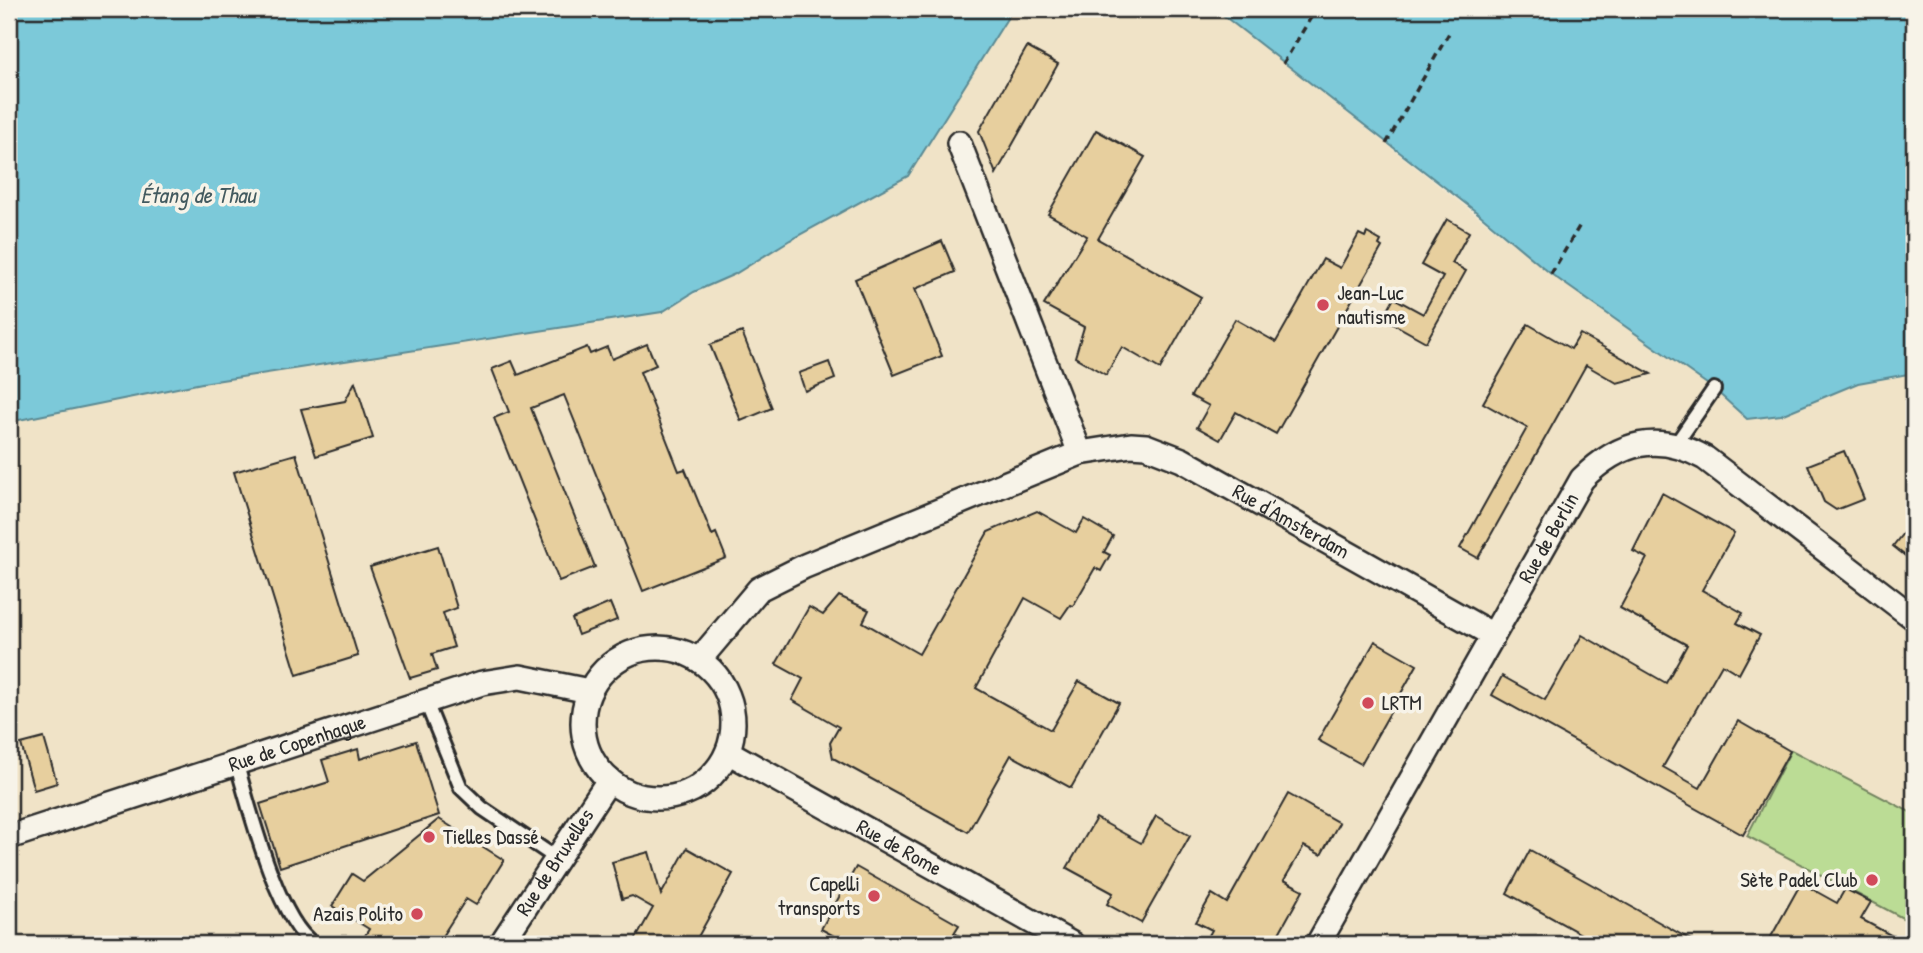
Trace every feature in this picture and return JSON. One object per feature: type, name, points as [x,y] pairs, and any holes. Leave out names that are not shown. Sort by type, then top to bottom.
[{"type":"street","points":[[959,143],[1080,453]]},
{"type":"street","name":"Rue de Berlin","points":[[1318,944],[1582,479],[1599,462],[1619,450],[1638,444],[1676,444],[1705,457],[1914,618]]},
{"type":"street","name":"Rue d'Amsterdam","points":[[699,660],[759,589],[805,566],[1080,453],[1114,446],[1139,445],[1182,460],[1493,635]]},
{"type":"street","points":[[650,648],[676,649],[699,660],[718,678],[730,701],[733,727],[728,752],[715,772],[697,787],[676,796],[652,798],[629,792],[609,780],[593,761],[584,739],[583,715],[589,691],[604,670],[625,655],[650,648]]},
{"type":"street","name":"Rue de Copenhague","points":[[9,837],[237,765],[482,683],[520,677],[589,691]]},
{"type":"street","name":"Rue de Rome","points":[[728,752],[1072,944]]},
{"type":"street","name":"Rue de Bruxelles","points":[[501,944],[609,780]]},
{"type":"lane","points":[[1676,444],[1714,389]]},
{"type":"lane","points":[[426,702],[461,788],[482,808],[556,858]]},
{"type":"lane","points":[[237,765],[273,879],[301,936],[314,944]]},
{"type":"path","points":[[1283,64],[1316,9]]},
{"type":"path","points":[[1386,144],[1449,33]]},
{"type":"path","points":[[1551,274],[1580,225]]},
{"type":"shaded area","points":[[1013,9],[1215,9],[1551,274],[1722,394],[1781,415],[1858,383],[1914,373],[1914,944],[9,944],[9,422],[202,383],[662,312],[908,176]]},
{"type":"green space","name":"Sète Padel Club","points":[[1791,750],[1914,814],[1914,924],[1747,836]]},
{"type":"water","name":"Étang de Thau","points":[[9,9],[1013,9],[908,176],[662,312],[202,383],[9,422]]},
{"type":"water","points":[[1215,9],[1914,9],[1914,373],[1858,383],[1781,415],[1747,419],[1714,389],[1551,274],[1479,214]]},
{"type":"building","points":[[1027,47],[1058,64],[996,174],[979,131]]},
{"type":"building","points":[[1096,130],[1145,157],[1098,239],[1201,297],[1160,369],[1122,347],[1106,375],[1075,357],[1084,327],[1044,305],[1087,236],[1048,214]]},
{"type":"building","points":[[1447,219],[1469,232],[1452,263],[1466,271],[1426,342],[1383,318],[1394,298],[1423,314],[1443,277],[1421,265]]},
{"type":"building","name":"Jean-Luc nautisme","points":[[1367,233],[1381,241],[1379,245],[1382,247],[1276,434],[1236,412],[1220,440],[1197,427],[1209,406],[1191,396],[1235,319],[1276,342],[1323,259],[1340,268],[1359,234],[1365,237]]},
{"type":"building","points":[[942,241],[955,272],[915,289],[942,356],[894,375],[855,279]]},
{"type":"building","points":[[1528,324],[1571,349],[1580,334],[1651,374],[1617,383],[1586,365],[1478,558],[1460,548],[1527,428],[1483,403]]},
{"type":"building","points":[[742,332],[772,408],[741,421],[710,345]]},
{"type":"building","points":[[647,344],[656,365],[640,372],[679,471],[685,469],[712,535],[716,533],[726,558],[643,591],[564,395],[531,408],[595,567],[559,581],[494,418],[509,412],[492,369],[512,361],[518,375],[587,347],[590,354],[607,347],[612,359]]},
{"type":"building","points":[[829,362],[835,379],[805,391],[799,373]]},
{"type":"building","points":[[355,382],[373,438],[316,456],[301,409],[345,401]]},
{"type":"building","points":[[1844,451],[1864,499],[1836,510],[1824,502],[1808,465]]},
{"type":"building","points":[[296,454],[358,656],[297,675],[234,472]]},
{"type":"building","points":[[1662,493],[1734,533],[1702,590],[1743,613],[1737,623],[1760,635],[1739,674],[1722,664],[1663,767],[1700,788],[1738,721],[1790,751],[1743,835],[1492,695],[1502,676],[1545,700],[1582,635],[1666,683],[1687,645],[1620,608],[1647,558],[1633,551]]},
{"type":"building","points":[[1037,511],[1076,533],[1084,519],[1113,536],[1104,552],[1110,555],[1101,571],[1095,568],[1073,606],[1070,605],[1061,618],[1025,598],[976,688],[1051,730],[1079,681],[1119,703],[1071,788],[1011,755],[968,832],[833,758],[830,743],[839,727],[792,700],[803,679],[776,664],[809,607],[823,615],[839,596],[869,610],[863,622],[919,654],[988,532]]},
{"type":"building","points":[[1914,519],[1914,563],[1893,546]]},
{"type":"building","points":[[438,546],[457,608],[443,613],[454,647],[432,654],[437,670],[410,678],[370,567]]},
{"type":"building","points":[[610,603],[617,620],[578,635],[572,619]]},
{"type":"building","name":"LRTM","points":[[1375,641],[1417,665],[1361,764],[1318,740]]},
{"type":"building","points":[[44,738],[57,783],[34,790],[21,744]]},
{"type":"building","points":[[416,741],[439,815],[280,867],[260,804],[329,782],[322,760],[358,749],[360,759]]},
{"type":"building","points":[[1288,794],[1339,823],[1321,855],[1304,846],[1284,880],[1303,890],[1273,944],[1204,944],[1212,930],[1196,922],[1212,894],[1227,903]]},
{"type":"building","points":[[1156,816],[1190,836],[1141,923],[1107,904],[1113,893],[1067,868],[1096,818],[1141,843]]},
{"type":"building","points":[[439,819],[504,860],[476,905],[466,899],[437,944],[360,944],[369,929],[332,906],[352,874],[363,881]]},
{"type":"building","points":[[687,848],[733,874],[694,944],[633,944],[653,908],[632,896],[622,899],[612,862],[649,852],[661,895]]},
{"type":"building","points":[[1530,850],[1698,944],[1599,944],[1507,893]]},
{"type":"building","name":"Capelli transports","points":[[856,867],[959,925],[954,933],[975,944],[849,944],[821,929]]},
{"type":"building","points":[[1801,883],[1837,903],[1845,889],[1871,902],[1861,919],[1907,944],[1767,944]]},
{"type":"place","name":"Jean-Luc nautisme","points":[[1323,305]]},
{"type":"place","name":"LRTM","points":[[1368,703]]},
{"type":"place","name":"Tielles Dassé","points":[[429,837]]},
{"type":"place","name":"Sète Padel Club","points":[[1872,880]]},
{"type":"place","name":"Capelli transports","points":[[874,896]]},
{"type":"place","name":"Azais Polito","points":[[417,914]]}]
